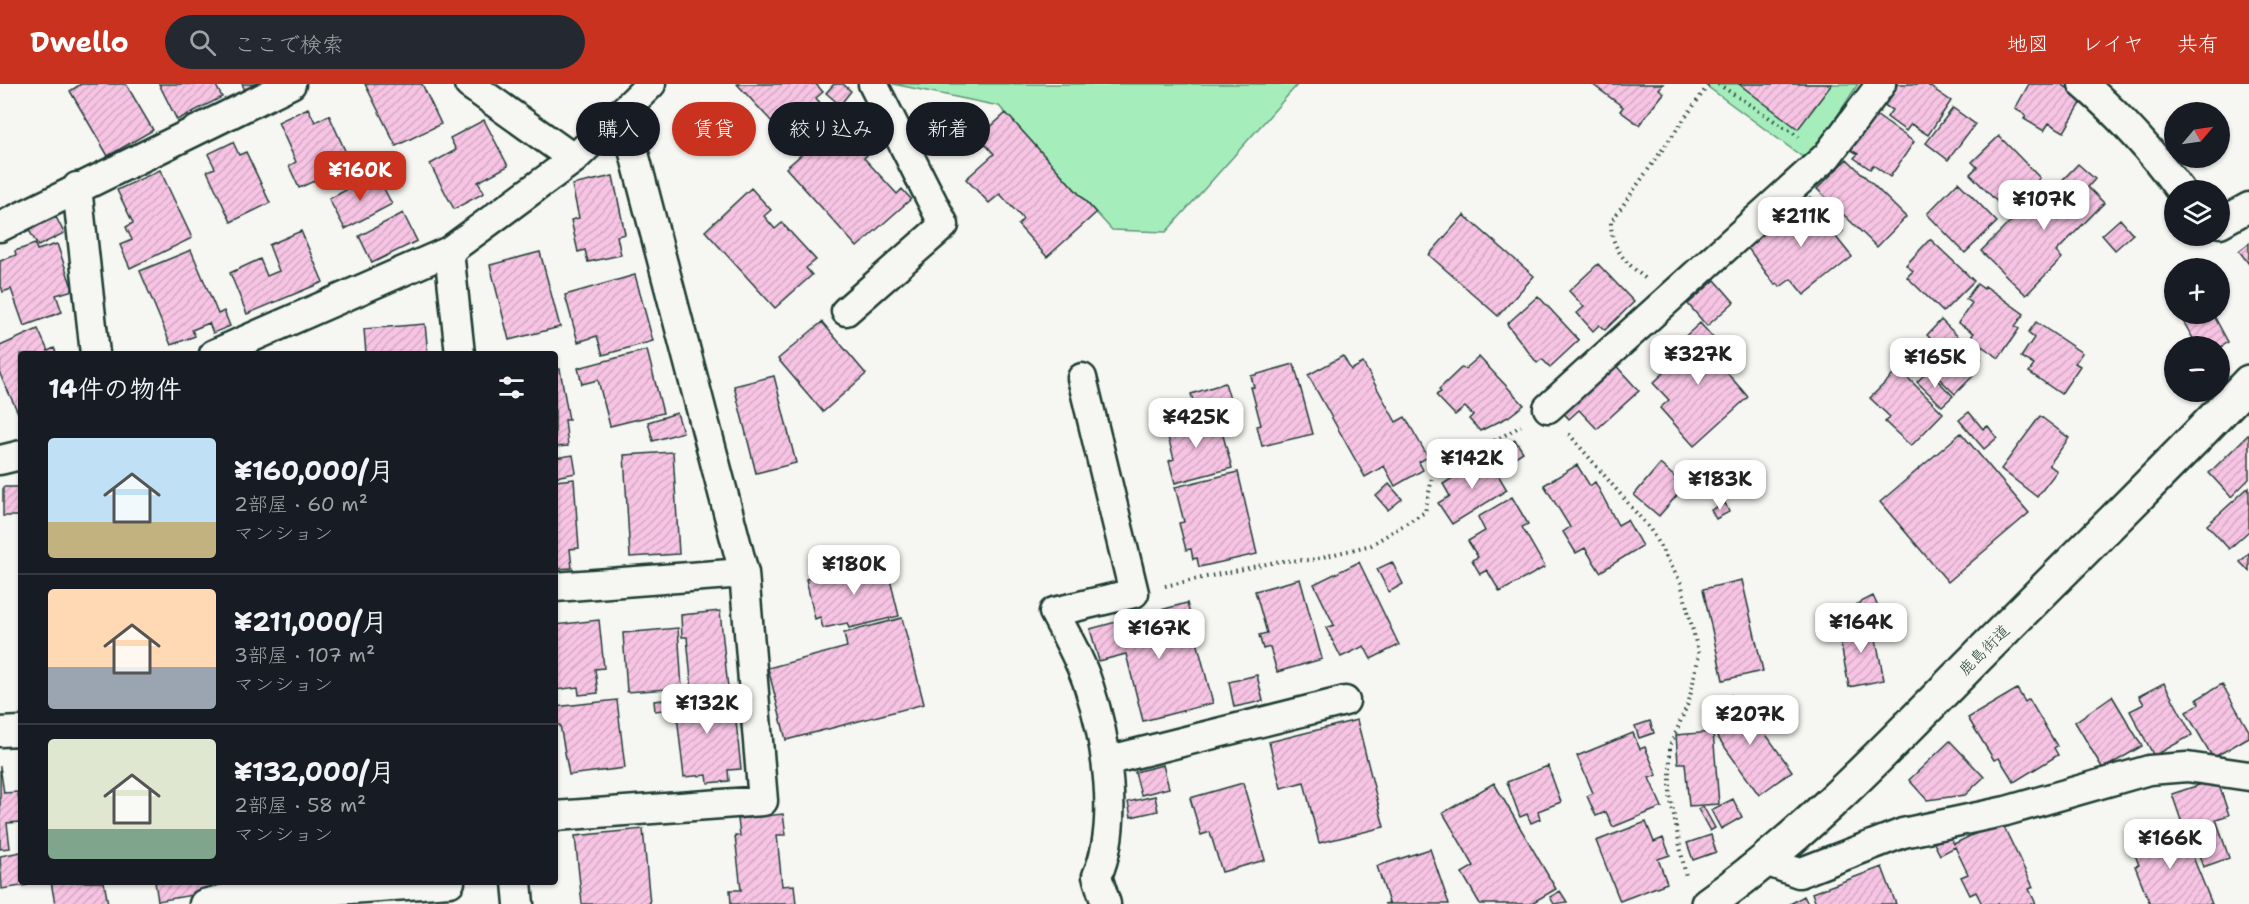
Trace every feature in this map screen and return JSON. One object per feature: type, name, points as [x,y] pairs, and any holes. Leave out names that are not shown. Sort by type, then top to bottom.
[{"type":"street","points":[[0,227],[77,187],[291,84]]},
{"type":"street","points":[[469,84],[574,159]]},
{"type":"street","points":[[632,102],[651,84]]},
{"type":"street","points":[[846,311],[944,225],[873,84]]},
{"type":"street","points":[[1548,408],[1827,156],[1881,84]]},
{"type":"street","points":[[2083,84],[2121,116],[2173,180]]},
{"type":"street","points":[[221,351],[449,251],[577,156]]},
{"type":"street","points":[[558,816],[763,801],[744,573],[635,156]]},
{"type":"street","points":[[77,187],[95,351]]},
{"type":"street","points":[[2230,217],[2249,207]]},
{"type":"street","points":[[449,251],[460,351]]},
{"type":"street","points":[[1082,378],[1134,593],[1054,612],[1089,688],[1106,761],[1109,808],[1104,859],[1097,876],[1106,904]]},
{"type":"street","name":"鹿島街道","points":[[1698,894],[1766,861],[1877,759],[2172,463],[2249,382]]},
{"type":"street","points":[[0,460],[18,455]]},
{"type":"street","points":[[558,587],[744,573]]},
{"type":"street","points":[[1106,761],[1345,701]]},
{"type":"street","points":[[0,732],[18,731]]},
{"type":"street","points":[[1766,861],[1799,873],[1903,832],[2006,811],[2149,770],[2187,767],[2249,776]]},
{"type":"street","points":[[204,904],[234,897],[407,885]]},
{"type":"street","points":[[517,885],[519,904]]},
{"type":"path","points":[[1669,298],[1623,260],[1611,236],[1611,222],[1709,84]]},
{"type":"path","points":[[1718,84],[1827,156]]},
{"type":"path","points":[[1134,593],[1280,561],[1311,560],[1371,545],[1425,512],[1433,472],[1449,459],[1485,446],[1548,408],[1650,529],[1681,583],[1699,655],[1689,701],[1670,746],[1670,796],[1698,894]]},
{"type":"green space","points":[[893,84],[1298,84],[1166,232],[1112,230],[999,106],[990,104],[990,102],[980,102]]},
{"type":"green space","points":[[1704,84],[1858,84],[1830,127],[1804,158]]},
{"type":"building","points":[[81,84],[126,84],[153,130],[108,156],[70,91]]},
{"type":"building","points":[[159,84],[215,84],[222,97],[177,120]]},
{"type":"building","points":[[242,84],[260,84],[246,92]]},
{"type":"building","points":[[365,84],[422,84],[441,124],[396,146]]},
{"type":"building","points":[[737,84],[816,84],[823,92],[816,98],[819,102],[768,102],[768,118]]},
{"type":"building","points":[[834,84],[843,84],[851,91],[842,102],[836,102],[826,93]]},
{"type":"building","points":[[1592,84],[1663,84],[1659,89],[1664,93],[1639,125],[1620,111],[1623,107]]},
{"type":"building","points":[[1739,84],[1832,84],[1798,129]]},
{"type":"building","points":[[1895,84],[1926,84],[1951,101],[1928,135],[1911,124],[1906,131],[1887,117],[1892,110],[1881,103]]},
{"type":"building","points":[[2029,84],[2061,84],[2084,98],[2064,132],[2049,123],[2044,131],[2024,119],[2026,115],[2015,109]]},
{"type":"building","points":[[308,108],[315,122],[329,115],[351,164],[299,188],[289,166],[296,162],[278,122]]},
{"type":"building","points":[[1953,108],[1975,124],[1948,160],[1926,143]]},
{"type":"building","points":[[1006,113],[1096,213],[1047,257],[1018,225],[1023,219],[1000,194],[989,203],[966,179],[994,154],[990,149],[990,127]]},
{"type":"building","points":[[1873,113],[1914,142],[1890,177],[1873,165],[1870,169],[1854,158],[1858,154],[1848,148]]},
{"type":"building","points":[[484,120],[508,166],[478,182],[484,193],[454,209],[430,164],[456,150],[450,138]]},
{"type":"building","points":[[1999,136],[2040,178],[2006,211],[1970,174],[1977,167],[1972,162]]},
{"type":"building","points":[[233,142],[239,155],[246,152],[270,203],[231,222],[207,171],[215,168],[208,154]]},
{"type":"building","points":[[800,156],[866,156],[864,158],[897,194],[902,189],[911,199],[857,247],[786,168]]},
{"type":"building","points":[[1847,159],[1906,217],[1877,247],[1817,189]]},
{"type":"building","points":[[2078,164],[2095,179],[2088,187],[2104,203],[2056,252],[2062,258],[2026,295],[1981,251],[2019,213],[2024,219]]},
{"type":"building","points":[[160,170],[192,238],[130,268],[120,245],[132,240],[126,227],[133,223],[117,190]]},
{"type":"building","points":[[376,174],[392,204],[345,229],[329,199]]},
{"type":"building","points":[[613,176],[625,234],[617,236],[621,255],[588,262],[585,250],[578,252],[571,220],[579,218],[572,185]]},
{"type":"building","points":[[1958,182],[1997,222],[1965,253],[1927,214]]},
{"type":"building","points":[[751,188],[771,210],[764,216],[775,229],[782,223],[816,260],[806,268],[812,275],[775,308],[705,231]]},
{"type":"building","points":[[1810,197],[1827,218],[1831,215],[1843,231],[1836,237],[1852,257],[1804,295],[1791,279],[1780,287],[1777,283],[1775,285],[1747,247]]},
{"type":"building","points":[[403,213],[417,241],[372,263],[359,236]]},
{"type":"building","points":[[1464,215],[1534,276],[1498,316],[1429,255]]},
{"type":"building","points":[[56,217],[64,233],[38,246],[29,230]]},
{"type":"building","points":[[2120,219],[2133,234],[2115,250],[2102,235]]},
{"type":"building","points":[[301,231],[323,282],[247,314],[230,273],[260,259],[267,276],[279,271],[269,245]]},
{"type":"building","points":[[1930,239],[1974,281],[1943,312],[1907,277],[1913,271],[1906,265]]},
{"type":"building","points":[[2249,243],[2249,264],[2239,251]]},
{"type":"building","points":[[35,244],[37,250],[57,244],[73,290],[56,295],[62,312],[24,326],[11,289],[3,292],[0,283],[0,261],[16,255],[15,251]]},
{"type":"building","points":[[191,250],[218,314],[224,311],[230,326],[213,333],[209,323],[192,330],[195,336],[171,345],[140,271]]},
{"type":"building","points":[[540,252],[560,327],[509,340],[490,265]]},
{"type":"building","points":[[1598,264],[1634,302],[1605,330],[1599,325],[1593,331],[1577,313],[1584,307],[1569,291]]},
{"type":"building","points":[[635,275],[653,341],[603,355],[597,336],[578,342],[565,295]]},
{"type":"building","points":[[1715,280],[1734,302],[1707,326],[1688,304]]},
{"type":"building","points":[[1977,284],[1984,289],[1985,286],[2024,314],[2015,326],[2019,329],[1999,358],[1970,338],[1974,333],[1958,323],[1972,303],[1966,299]]},
{"type":"building","points":[[1538,296],[1579,340],[1550,367],[1542,359],[1537,363],[1507,324]]},
{"type":"building","points":[[1941,320],[1981,359],[1969,371],[1973,376],[1955,394],[1915,355],[1931,339],[1927,335]]},
{"type":"building","points":[[822,322],[866,374],[823,412],[778,359]]},
{"type":"building","points":[[2036,322],[2082,353],[2075,363],[2080,366],[2061,394],[2029,372],[2034,365],[2021,357],[2034,338],[2028,333]]},
{"type":"building","points":[[1700,323],[1725,351],[1716,360],[1748,397],[1694,446],[1660,408],[1669,400],[1653,383],[1668,369],[1659,360]]},
{"type":"building","points":[[425,324],[428,351],[366,351],[364,329]]},
{"type":"building","points":[[2185,324],[2218,324],[2225,336],[2192,336]]},
{"type":"building","points":[[38,329],[48,351],[18,351],[18,413],[0,374],[0,346]]},
{"type":"building","points":[[647,350],[663,413],[610,426],[598,380],[582,384],[578,368]]},
{"type":"building","points":[[1343,356],[1351,370],[1363,363],[1396,422],[1405,417],[1428,457],[1419,462],[1423,470],[1395,486],[1384,466],[1365,477],[1308,375]]},
{"type":"building","points":[[1479,357],[1524,405],[1508,417],[1480,431],[1469,419],[1473,415],[1465,407],[1455,415],[1436,395],[1441,392],[1439,389],[1461,368],[1465,369]]},
{"type":"building","points":[[1610,359],[1639,391],[1597,429],[1579,410],[1569,419],[1558,407]]},
{"type":"building","points":[[1294,364],[1313,434],[1262,446],[1257,426],[1261,425],[1251,387],[1254,387],[1251,376]]},
{"type":"building","points":[[558,369],[560,369],[569,420],[565,420],[568,446],[558,447]]},
{"type":"building","points":[[1899,369],[1943,413],[1911,446],[1885,422],[1890,417],[1870,398]]},
{"type":"building","points":[[1928,371],[1953,396],[1942,406],[1917,382]]},
{"type":"building","points":[[774,376],[796,463],[756,473],[734,386]]},
{"type":"building","points":[[1225,383],[1233,408],[1199,419],[1191,394]]},
{"type":"building","points":[[1969,412],[1983,429],[1988,426],[1997,438],[1984,449],[1959,420]]},
{"type":"building","points":[[677,413],[683,432],[653,441],[648,422]]},
{"type":"building","points":[[1191,414],[1195,428],[1219,421],[1232,468],[1175,483],[1169,461],[1174,459],[1164,422]]},
{"type":"building","points":[[2040,416],[2069,438],[2049,465],[2057,471],[2037,497],[2001,469]]},
{"type":"building","points":[[1961,433],[2029,513],[1948,582],[1880,502]]},
{"type":"building","points":[[2249,434],[2249,479],[2231,497],[2209,473]]},
{"type":"building","points":[[1515,440],[1523,452],[1503,465],[1495,452]]},
{"type":"building","points":[[673,452],[679,554],[630,557],[624,455]]},
{"type":"building","points":[[573,455],[576,473],[558,476],[558,458]]},
{"type":"building","points":[[1487,456],[1507,490],[1452,524],[1438,503],[1450,496],[1443,484]]},
{"type":"building","points":[[1660,464],[1685,486],[1659,516],[1634,495]]},
{"type":"building","points":[[1577,465],[1590,486],[1595,482],[1618,525],[1627,520],[1642,546],[1600,572],[1585,548],[1576,553],[1563,532],[1570,527],[1544,485]]},
{"type":"building","points":[[1238,472],[1257,554],[1199,567],[1197,558],[1193,559],[1191,549],[1186,550],[1179,523],[1184,522],[1175,487]]},
{"type":"building","points":[[574,479],[579,548],[570,549],[572,568],[558,569],[558,481]]},
{"type":"building","points":[[1389,484],[1402,499],[1388,510],[1376,496]]},
{"type":"building","points":[[3,487],[18,487],[18,516],[3,516]]},
{"type":"building","points":[[2249,487],[2249,531],[2229,549],[2207,525]]},
{"type":"building","points":[[1512,497],[1528,524],[1522,527],[1545,567],[1500,592],[1487,570],[1480,574],[1472,560],[1478,557],[1468,541],[1485,531],[1478,517]]},
{"type":"building","points":[[1725,503],[1729,512],[1716,519],[1711,510]]},
{"type":"building","points":[[2249,553],[2249,571],[2240,562]]},
{"type":"building","points":[[885,559],[899,616],[849,628],[847,623],[823,628],[820,617],[815,619],[806,579]]},
{"type":"building","points":[[1359,562],[1399,645],[1371,659],[1364,646],[1341,657],[1326,628],[1334,625],[1314,584]]},
{"type":"building","points":[[1392,562],[1403,584],[1389,592],[1377,569]]},
{"type":"building","points":[[1300,579],[1322,659],[1277,672],[1270,647],[1263,649],[1259,635],[1267,633],[1255,591]]},
{"type":"building","points":[[1742,580],[1763,671],[1723,680],[1703,589]]},
{"type":"building","points":[[1873,596],[1880,611],[1864,618],[1857,604]]},
{"type":"building","points":[[1187,603],[1213,703],[1143,721],[1126,654],[1099,661],[1090,629]]},
{"type":"building","points":[[720,611],[728,688],[692,691],[687,637],[682,637],[681,615]]},
{"type":"building","points":[[902,618],[924,704],[786,740],[768,668],[847,647],[844,633]]},
{"type":"building","points":[[599,620],[604,668],[595,669],[598,693],[579,695],[578,687],[558,690],[558,625]]},
{"type":"building","points":[[1862,620],[1864,625],[1873,624],[1884,680],[1849,687],[1838,629],[1845,627],[1844,624]]},
{"type":"building","points":[[678,628],[682,688],[627,692],[623,633]]},
{"type":"building","points":[[1257,675],[1263,701],[1234,707],[1229,682]]},
{"type":"building","points":[[2164,683],[2192,735],[2154,756],[2130,711],[2144,704],[2139,696]]},
{"type":"building","points":[[2222,684],[2249,731],[2249,737],[2213,758],[2186,712],[2199,704],[2197,699]]},
{"type":"building","points":[[2017,689],[2025,702],[2029,699],[2057,746],[2054,748],[2058,755],[2014,782],[1999,758],[1994,760],[1968,718]]},
{"type":"building","points":[[733,693],[741,769],[728,770],[729,781],[708,783],[707,775],[684,777],[677,716],[681,716],[680,708],[655,711],[654,701]]},
{"type":"building","points":[[1731,695],[1743,712],[1748,709],[1792,771],[1759,795],[1714,732],[1724,725],[1712,709]]},
{"type":"building","points":[[2112,696],[2142,746],[2103,769],[2075,722]]},
{"type":"building","points":[[617,700],[625,768],[569,775],[560,725],[558,725],[558,707]]},
{"type":"building","points":[[1357,720],[1384,827],[1319,843],[1304,782],[1281,788],[1269,742]]},
{"type":"building","points":[[1650,721],[1654,733],[1639,738],[1635,726]]},
{"type":"building","points":[[1713,732],[1719,804],[1689,806],[1685,763],[1678,763],[1676,735]]},
{"type":"building","points":[[1633,733],[1640,749],[1645,747],[1657,775],[1649,778],[1662,807],[1613,827],[1606,812],[1596,816],[1587,796],[1593,793],[1577,756]]},
{"type":"building","points":[[1950,741],[1984,777],[1965,795],[1927,800],[1909,780]]},
{"type":"building","points":[[1163,765],[1169,788],[1141,795],[1135,772]]},
{"type":"building","points":[[0,766],[4,793],[18,792],[18,822],[7,823],[10,848],[0,849]]},
{"type":"building","points":[[1548,766],[1561,802],[1538,811],[1540,819],[1531,823],[1527,814],[1520,817],[1507,782]]},
{"type":"building","points":[[2217,779],[2229,815],[2216,819],[2229,858],[2203,867],[2189,824],[2183,826],[2172,794]]},
{"type":"building","points":[[1243,783],[1265,860],[1222,872],[1210,832],[1201,835],[1190,798]]},
{"type":"building","points":[[1494,783],[1556,889],[1530,904],[1480,904],[1462,873],[1474,866],[1443,813]]},
{"type":"building","points":[[1155,796],[1158,811],[1131,817],[1128,802]]},
{"type":"building","points":[[1733,799],[1742,817],[1721,829],[1711,810]]},
{"type":"building","points":[[1703,806],[1715,828],[1710,831],[1698,809]]},
{"type":"building","points":[[783,814],[786,835],[777,835],[782,886],[794,885],[796,904],[731,904],[730,890],[741,890],[735,836],[740,836],[738,819]]},
{"type":"building","points":[[2001,821],[2033,887],[2029,889],[2036,904],[1982,904],[1976,892],[1970,895],[1961,877],[1968,874],[1955,847],[1940,855],[1934,843],[1950,836],[1954,844]]},
{"type":"building","points":[[1646,822],[1654,842],[1663,838],[1670,855],[1658,859],[1667,883],[1620,901],[1596,841]]},
{"type":"building","points":[[2180,825],[2212,904],[2150,904],[2135,866],[2139,865],[2131,845]]},
{"type":"building","points":[[643,829],[650,904],[582,904],[575,836]]},
{"type":"building","points":[[1711,835],[1716,852],[1693,860],[1687,843]]},
{"type":"building","points":[[1430,849],[1449,904],[1384,904],[1389,903],[1377,866]]},
{"type":"building","points":[[18,853],[18,885],[27,885],[2,889],[0,856]]},
{"type":"building","points":[[1882,867],[1896,904],[1816,904],[1812,893]]},
{"type":"building","points":[[52,885],[105,885],[108,904],[55,904]]},
{"type":"building","points":[[155,885],[215,885],[216,891],[158,901]]},
{"type":"building","points":[[1560,891],[1567,902],[1554,904],[1550,897]]},
{"type":"building","points":[[1804,896],[1808,904],[1790,904]]}]
